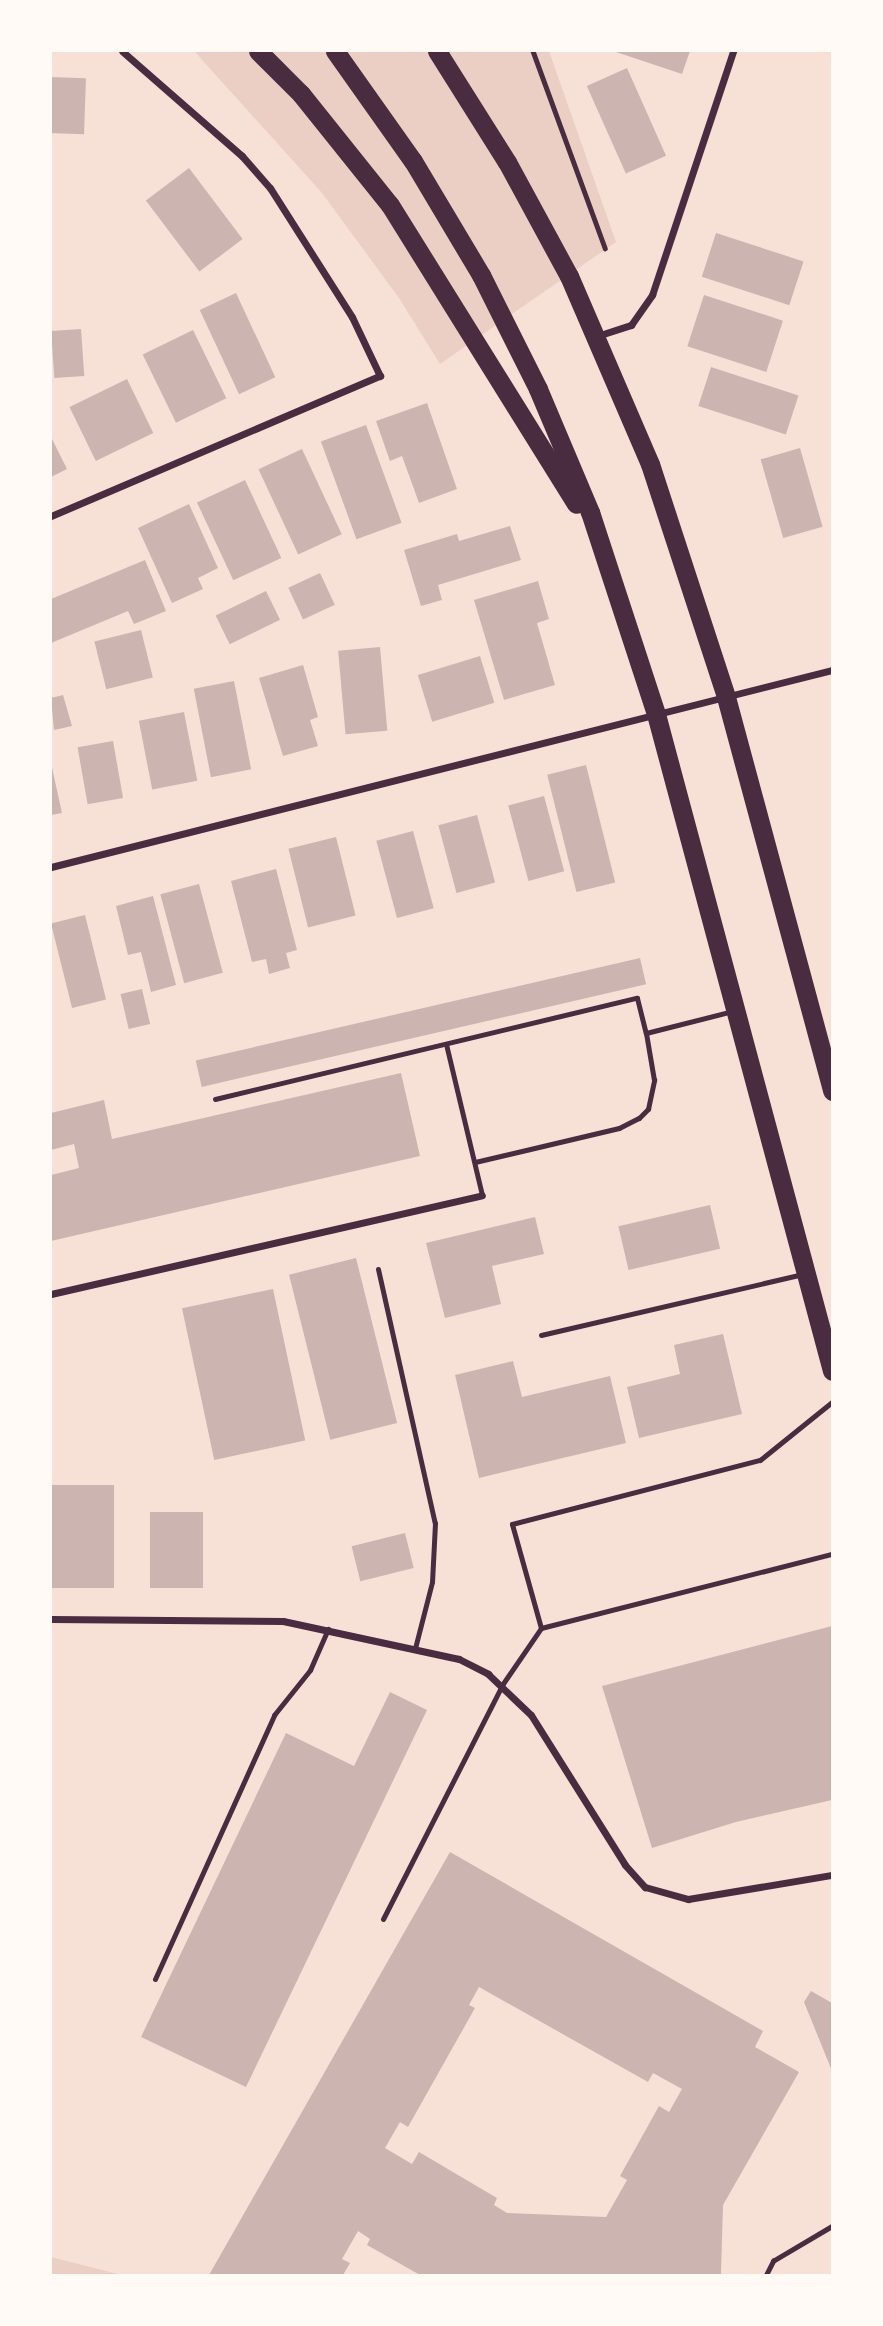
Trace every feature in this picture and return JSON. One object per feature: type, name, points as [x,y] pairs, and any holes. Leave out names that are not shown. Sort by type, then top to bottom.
[{"type":"highway","points":[[258,51],[301,94],[390,205],[547,453],[615,578]]},
{"type":"highway","points":[[335,51],[413,161],[481,275],[562,442],[615,578],[656,715],[832,1371]]},
{"type":"highway","points":[[437,51],[507,162],[597,336],[674,530],[726,697],[832,1091]]},
{"type":"street","points":[[51,516],[380,376],[352,317],[270,188],[242,156],[122,51]]},
{"type":"street","points":[[597,336],[631,325],[652,295],[733,51]]},
{"type":"street","points":[[51,867],[832,670]]},
{"type":"street","points":[[51,1294],[482,1195]]},
{"type":"street","points":[[51,1619],[261,1620],[328,1628],[459,1659],[502,1685],[549,1738],[625,1865],[645,1886],[688,1899],[832,1875]]},
{"type":"lane","points":[[215,1099],[637,998],[654,1080],[648,1109],[639,1118],[620,1128],[475,1162]]},
{"type":"lane","points":[[646,1033],[736,1010]]},
{"type":"lane","points":[[446,1044],[482,1195]]},
{"type":"lane","points":[[378,1269],[435,1523],[432,1582],[415,1648]]},
{"type":"lane","points":[[541,1335],[806,1273]]},
{"type":"lane","points":[[541,1628],[512,1524],[761,1460],[832,1402]]},
{"type":"lane","points":[[383,1919],[502,1685],[541,1628],[832,1554]]},
{"type":"lane","points":[[155,1979],[274,1715],[310,1670],[328,1628]]},
{"type":"path","points":[[533,51],[605,248]]},
{"type":"path","points":[[765,2275],[773,2261],[832,2226]]},
{"type":"shaded area","points":[[194,51],[549,51],[616,242],[440,364],[399,298],[322,193]]},
{"type":"shaded area","points":[[51,2257],[122,2275],[51,2275]]},
{"type":"building","points":[[613,51],[690,51],[682,74]]},
{"type":"building","points":[[627,68],[666,156],[626,174],[587,86]]},
{"type":"building","points":[[51,77],[86,78],[84,134],[51,133]]},
{"type":"building","points":[[189,168],[243,239],[199,272],[146,200]]},
{"type":"building","points":[[716,233],[803,261],[789,305],[702,277]]},
{"type":"building","points":[[236,293],[275,377],[239,394],[200,310]]},
{"type":"building","points":[[704,295],[783,321],[766,372],[687,346]]},
{"type":"building","points":[[81,329],[84,376],[54,378],[51,331]]},
{"type":"building","points":[[193,330],[226,398],[176,423],[143,355]]},
{"type":"building","points":[[711,367],[798,395],[786,434],[698,406]]},
{"type":"building","points":[[127,379],[153,433],[96,461],[69,407]]},
{"type":"building","points":[[427,403],[457,489],[419,503],[402,456],[390,461],[376,421]]},
{"type":"building","points":[[366,425],[402,523],[356,539],[321,441]]},
{"type":"building","points":[[51,437],[67,469],[51,477]]},
{"type":"building","points":[[800,448],[823,527],[783,538],[761,459]]},
{"type":"building","points":[[302,449],[342,534],[298,554],[258,469]]},
{"type":"building","points":[[245,480],[281,558],[233,580],[197,502]]},
{"type":"building","points":[[189,504],[218,568],[198,578],[203,589],[172,603],[138,528]]},
{"type":"building","points":[[510,526],[521,560],[438,585],[442,600],[421,606],[404,550],[457,534],[459,541]]},
{"type":"building","points":[[145,560],[166,611],[134,624],[128,611],[51,643],[51,599]]},
{"type":"building","points":[[320,573],[335,605],[303,620],[288,588]]},
{"type":"building","points":[[538,581],[549,619],[537,623],[555,685],[504,700],[474,600]]},
{"type":"building","points":[[266,591],[280,620],[230,644],[216,616]]},
{"type":"building","points":[[141,630],[153,678],[106,689],[94,642]]},
{"type":"building","points":[[380,647],[387,731],[345,734],[338,651]]},
{"type":"building","points":[[480,656],[494,703],[432,722],[418,675]]},
{"type":"building","points":[[303,665],[318,717],[310,720],[318,746],[283,756],[259,678]]},
{"type":"building","points":[[234,681],[251,769],[211,777],[194,689]]},
{"type":"building","points":[[63,695],[72,726],[54,730],[51,698]]},
{"type":"building","points":[[184,712],[197,781],[152,789],[139,721]]},
{"type":"building","points":[[113,741],[123,798],[88,804],[78,747]]},
{"type":"building","points":[[51,763],[62,813],[51,815]]},
{"type":"building","points":[[586,765],[615,882],[576,892],[547,775]]},
{"type":"building","points":[[544,796],[564,871],[528,881],[508,806]]},
{"type":"building","points":[[477,815],[495,883],[456,893],[438,825]]},
{"type":"building","points":[[413,831],[434,908],[397,918],[376,841]]},
{"type":"building","points":[[336,837],[356,916],[308,927],[288,849]]},
{"type":"building","points":[[276,869],[297,950],[286,953],[290,968],[269,974],[266,959],[252,962],[231,881]]},
{"type":"building","points":[[199,884],[223,973],[184,983],[160,894]]},
{"type":"building","points":[[153,896],[176,985],[151,992],[141,952],[128,955],[116,906]]},
{"type":"building","points":[[85,915],[106,999],[72,1008],[51,923]]},
{"type":"building","points":[[640,958],[646,984],[202,1087],[196,1061]]},
{"type":"building","points":[[142,989],[150,1024],[129,1029],[121,994]]},
{"type":"building","points":[[401,1073],[420,1156],[51,1241],[51,1175],[79,1168],[74,1144],[51,1150],[51,1113],[104,1100],[112,1139]]},
{"type":"building","points":[[710,1205],[720,1249],[629,1270],[618,1226]]},
{"type":"building","points":[[535,1217],[544,1254],[492,1266],[501,1304],[445,1318],[426,1243]]},
{"type":"building","points":[[356,1258],[397,1423],[330,1440],[289,1275]]},
{"type":"building","points":[[273,1289],[305,1441],[214,1460],[182,1308]]},
{"type":"building","points":[[723,1334],[742,1414],[639,1438],[627,1387],[680,1374],[674,1345]]},
{"type":"building","points":[[513,1361],[522,1397],[610,1376],[626,1443],[479,1478],[455,1375]]},
{"type":"building","points":[[51,1485],[114,1485],[114,1588],[51,1588]]},
{"type":"building","points":[[150,1512],[203,1512],[203,1588],[150,1588]]},
{"type":"building","points":[[405,1533],[414,1568],[360,1581],[352,1546]]},
{"type":"building","points":[[832,1626],[832,1800],[736,1822],[652,1848],[602,1686]]},
{"type":"building","points":[[390,1692],[427,1710],[246,2087],[141,2037],[286,1733],[354,1766]]},
{"type":"building","points":[[450,1852],[763,2031],[755,2047],[799,2072],[723,2205],[721,2275],[420,2275],[367,2245],[370,2239],[358,2231],[342,2259],[350,2263],[343,2275],[209,2275]],"holes":[[[479,1987],[648,2082],[653,2073],[682,2089],[669,2112],[659,2106],[620,2176],[627,2180],[606,2217],[507,2213],[494,2205],[497,2198],[419,2152],[412,2164],[385,2148],[400,2122],[408,2127],[475,2008],[469,2005]]]},
{"type":"building","points":[[811,1991],[832,2003],[832,2071],[804,2002]]}]
